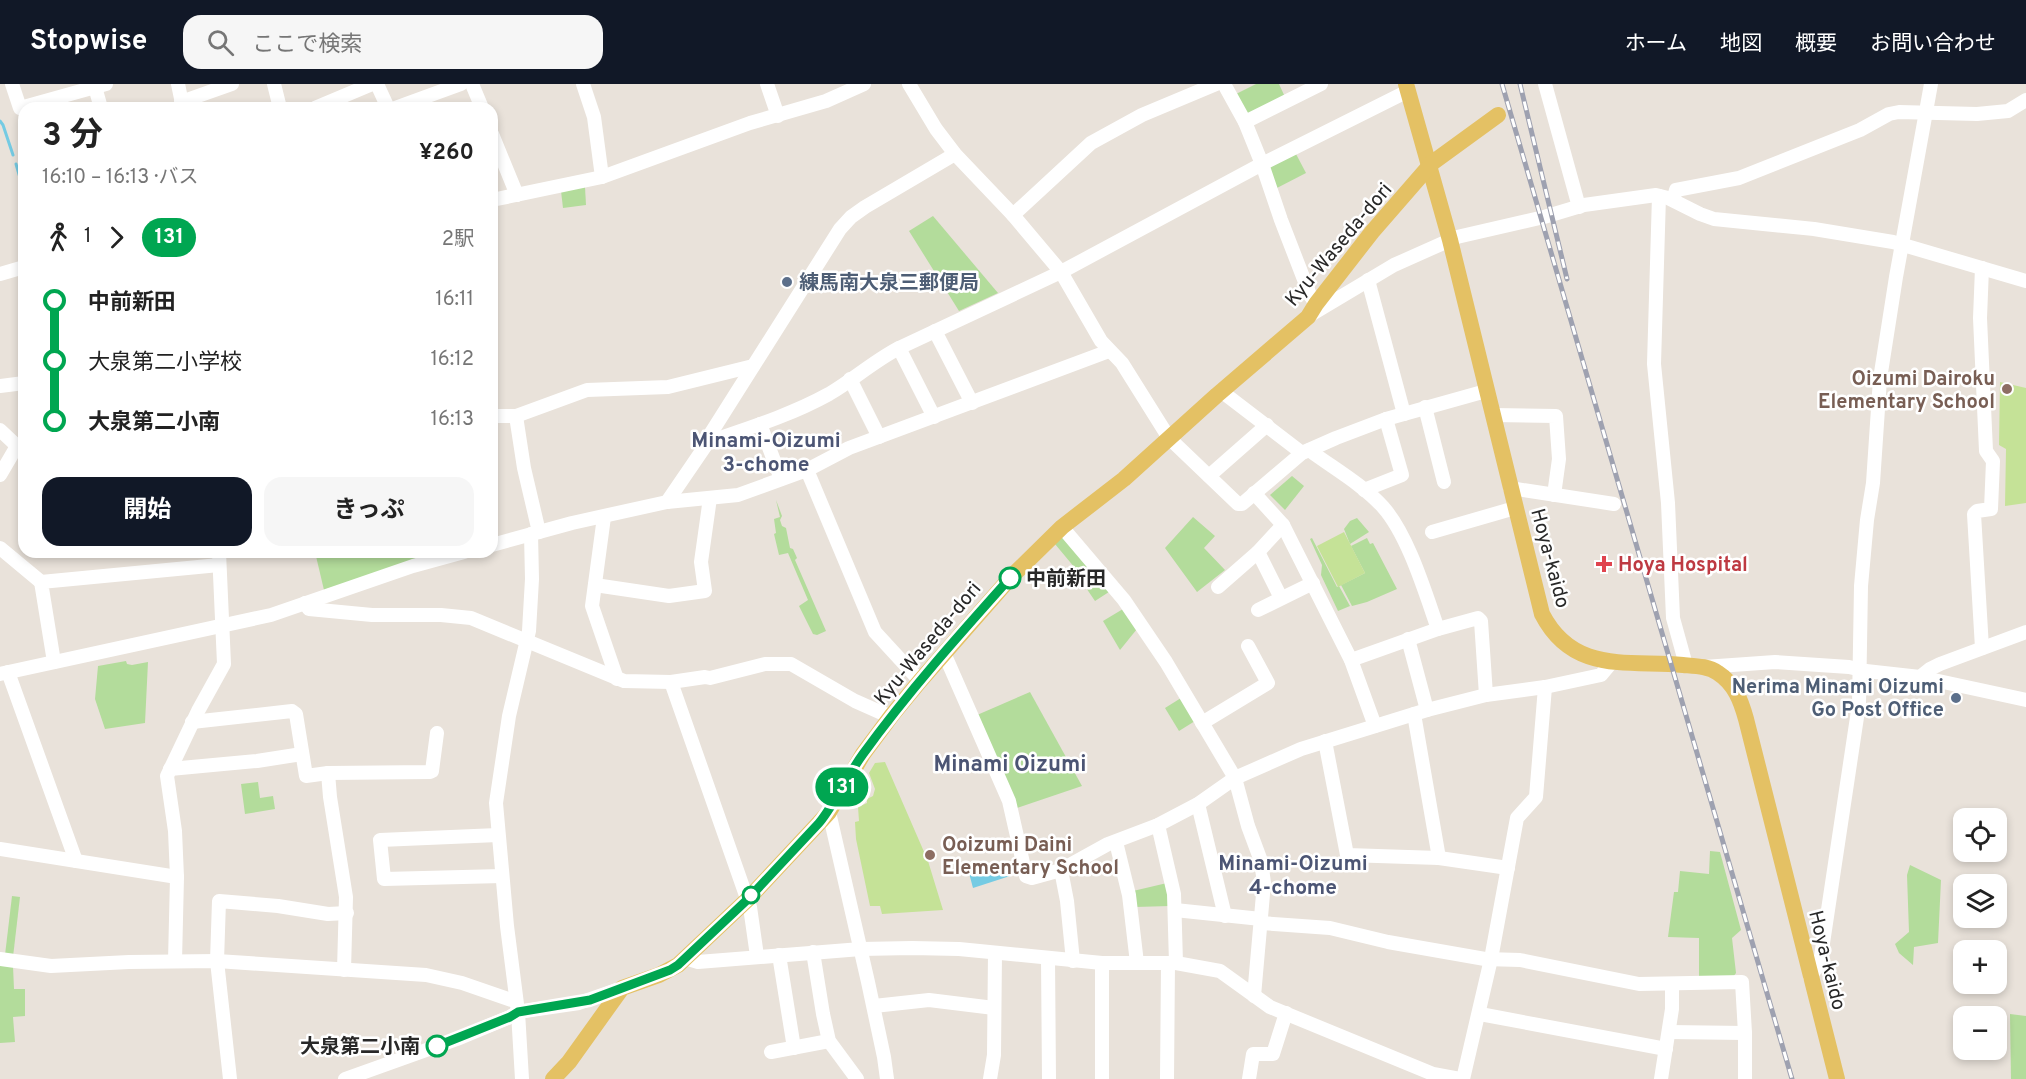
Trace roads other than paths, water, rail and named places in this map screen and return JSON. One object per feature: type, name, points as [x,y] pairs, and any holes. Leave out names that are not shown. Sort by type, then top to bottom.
[{"type":"main road","name":"Hoya-kaido","points":[[1407,88],[1428,170],[1450,240],[1538,603],[1547,624],[1575,651],[1597,660],[1611,663],[1704,667],[1718,672],[1729,682],[1742,705],[1837,1079]]},
{"type":"main road","name":"Kyu-Waseda-dori","points":[[622,988],[670,970],[748,899],[829,812],[850,773],[886,724],[920,681],[1012,576],[1062,527],[1124,479],[1314,310],[1372,232],[1432,163],[1498,115]]},
{"type":"main road","points":[[553,1079],[569,1062],[622,988]]},
{"type":"street","points":[[12,84],[18,102]]},
{"type":"street","points":[[178,84],[181,102]]},
{"type":"street","points":[[189,102],[232,84]]},
{"type":"street","points":[[274,84],[278,102]]},
{"type":"street","points":[[333,84],[338,98]]},
{"type":"street","points":[[329,102],[372,84]]},
{"type":"street","points":[[377,84],[385,102]]},
{"type":"street","points":[[419,102],[461,84]]},
{"type":"street","points":[[472,84],[480,102]]},
{"type":"street","points":[[583,84],[594,117],[602,177]]},
{"type":"street","points":[[767,84],[778,116]]},
{"type":"street","points":[[498,199],[602,177],[750,123],[826,101],[864,84]]},
{"type":"street","points":[[909,84],[936,129],[956,154],[1013,215],[1061,272],[1101,341],[1122,363],[1169,438],[1238,504],[1242,504],[1305,451],[1386,419],[1486,391]]},
{"type":"street","points":[[1013,215],[1091,143],[1142,115],[1216,84]]},
{"type":"street","points":[[1224,84],[1245,122],[1262,164],[1314,310],[1394,265],[1457,237],[1579,207],[1647,195],[1674,195],[1739,177],[1860,130],[1888,114],[1899,112],[1977,114],[2008,111],[2026,100]]},
{"type":"street","points":[[1245,122],[1321,84]]},
{"type":"street","points":[[1545,84],[1579,207]]},
{"type":"street","points":[[1810,977],[1820,963],[1859,704],[1861,586],[1873,483],[1880,379],[1931,84]]},
{"type":"street","points":[[56,102],[100,86],[101,102]]},
{"type":"street","points":[[708,442],[759,424],[831,393],[899,348],[1061,272],[1407,88]]},
{"type":"street","points":[[498,149],[517,195]]},
{"type":"street","points":[[668,502],[708,442],[711,433],[840,229],[851,218],[956,154]]},
{"type":"street","points":[[1674,195],[1714,219],[1837,232],[1902,244],[2026,281]]},
{"type":"street","points":[[1659,196],[1654,364],[1668,513],[1673,618],[1686,665]]},
{"type":"street","points":[[1982,268],[1980,318],[1986,451],[1993,461],[1991,509],[1977,511],[1974,514],[1982,648]]},
{"type":"street","points":[[0,274],[18,269]]},
{"type":"street","points":[[1368,280],[1404,414]]},
{"type":"street","points":[[935,331],[972,403]]},
{"type":"street","points":[[899,348],[934,417]]},
{"type":"street","points":[[498,543],[583,520],[668,502],[738,495],[807,470],[849,448],[1110,351]]},
{"type":"street","points":[[498,416],[516,416],[587,390],[668,387],[753,366]]},
{"type":"street","points":[[850,379],[879,437]]},
{"type":"street","points":[[0,386],[18,384]]},
{"type":"street","points":[[1221,392],[1364,490],[1383,507],[1400,534],[1438,629]]},
{"type":"street","points":[[1425,407],[1444,482]]},
{"type":"street","points":[[1493,415],[1556,416],[1559,459],[1554,495]]},
{"type":"street","points":[[516,416],[535,533],[529,631],[514,690],[496,803],[522,1079]]},
{"type":"street","points":[[1364,490],[1402,475],[1386,419]]},
{"type":"street","points":[[759,424],[781,479]]},
{"type":"street","points":[[1209,476],[1267,425]]},
{"type":"street","points":[[0,430],[17,446],[0,475]]},
{"type":"street","points":[[807,470],[875,632],[920,681]]},
{"type":"street","points":[[1510,488],[1614,504]]},
{"type":"street","points":[[1254,494],[1283,525],[1351,660],[1375,726]]},
{"type":"street","points":[[595,585],[669,596],[705,591],[701,562],[710,498]]},
{"type":"street","points":[[1432,532],[1515,508]]},
{"type":"street","points":[[604,517],[592,606],[617,679]]},
{"type":"street","points":[[1218,587],[1258,552],[1283,525]]},
{"type":"street","points":[[1062,527],[1124,600],[1166,662],[1235,778],[1248,826],[1262,861],[1264,883],[1254,996]]},
{"type":"street","points":[[0,548],[41,582],[54,662]]},
{"type":"street","points":[[1258,552],[1281,598]]},
{"type":"street","points":[[76,861],[2,672],[271,615],[443,558]]},
{"type":"street","points":[[41,582],[219,559],[224,664],[192,722],[167,776],[175,831],[177,877],[175,961]]},
{"type":"street","points":[[1258,610],[1313,583]]},
{"type":"street","points":[[305,603],[309,609],[340,613],[441,615],[471,618],[617,679],[671,682],[710,678],[765,664],[791,664],[855,701],[886,724]]},
{"type":"street","points":[[1351,660],[1438,629],[1478,618],[1481,621],[1486,695]]},
{"type":"street","points":[[1920,677],[1940,664],[2026,632]]},
{"type":"street","points":[[1408,639],[1439,858]]},
{"type":"street","points":[[1202,723],[1268,683],[1248,646]]},
{"type":"street","points":[[944,653],[1009,801],[1026,876],[1032,878],[1061,870],[1116,842],[1158,825],[1198,804],[1235,778],[1325,741],[1486,695],[1545,687],[1601,675],[1611,663]]},
{"type":"street","points":[[1704,667],[1775,662],[1849,667],[1920,677],[2026,700]]},
{"type":"street","points":[[671,682],[748,899],[757,956]]},
{"type":"street","points":[[685,958],[698,962],[861,949],[941,948],[1102,963],[1172,963],[1220,971],[1270,1006],[1432,1076],[1462,1079],[1480,1014],[1517,818],[1536,797],[1545,687]]},
{"type":"street","points":[[192,722],[292,711],[296,714],[306,776],[328,773],[430,772],[437,733]]},
{"type":"street","points":[[1325,741],[1347,855],[1439,858],[1508,868]]},
{"type":"street","points":[[170,769],[257,761],[302,754]]},
{"type":"street","points":[[328,773],[346,897],[344,970]]},
{"type":"street","points":[[1198,804],[1225,916]]},
{"type":"street","points":[[829,812],[874,1006],[887,1079]]},
{"type":"street","points":[[1158,825],[1174,894],[1175,910],[1167,1079]]},
{"type":"street","points":[[498,835],[380,840],[384,879],[502,876]]},
{"type":"street","points":[[1116,842],[1129,895],[1137,963]]},
{"type":"street","points":[[0,849],[177,877]]},
{"type":"street","points":[[1061,870],[1073,961]]},
{"type":"street","points":[[230,1079],[217,962],[219,901],[278,906],[328,914],[347,912]]},
{"type":"street","points":[[1175,910],[1330,928],[1388,942],[1491,959],[1520,960],[1639,984],[1742,982],[1745,1079]]},
{"type":"street","points":[[813,952],[823,1014],[830,1041],[857,1079]]},
{"type":"street","points":[[990,1079],[994,1054],[995,953]]},
{"type":"street","points":[[779,955],[794,1048]]},
{"type":"street","points":[[0,959],[51,966],[175,961],[217,962],[426,975],[462,983],[511,1000],[516,1006]]},
{"type":"street","points":[[1048,959],[1049,1079]]},
{"type":"street","points":[[1102,963],[1102,1079]]},
{"type":"street","points":[[1661,1079],[1669,1032],[1672,984]]},
{"type":"street","points":[[516,1006],[579,1003],[622,988]]},
{"type":"street","points":[[874,1006],[929,1000],[994,1008]]},
{"type":"street","points":[[345,1079],[457,1039],[510,1017],[516,1006]]},
{"type":"street","points":[[1249,1079],[1253,1054],[1273,1054],[1286,1013]]},
{"type":"street","points":[[1480,1014],[1666,1049]]},
{"type":"street","points":[[1669,1032],[1745,1033]]},
{"type":"street","points":[[771,1052],[830,1041]]},
{"type":"water","points":[[1006,862],[1010,876],[973,888],[969,873]]},
{"type":"waterway","points":[[0,121],[13,155]]},
{"type":"waterway","points":[[16,164],[18,171]]},
{"type":"railway","points":[[1502,84],[1792,1079]]},
{"type":"railway","points":[[1520,84],[1567,279]]},
{"type":"place","name":"練馬南大泉三郵便局","points":[[787,282]]},
{"type":"place","name":"Oizumi Dairoku Elementary School","points":[[2007,389]]},
{"type":"place","name":"Hoya Hospital","points":[[1604,564]]},
{"type":"place","name":"中前新田","points":[[1010,578]]},
{"type":"place","name":"Nerima Minami Oizumi Go Post Office","points":[[1956,698]]},
{"type":"place","name":"Ooizumi Daini Elementary School","points":[[930,855]]},
{"type":"place","name":"大泉第二小南","points":[[437,1046]]},
{"type":"district","name":"Minami-Oizumi 3-chome","points":[[766,452]]},
{"type":"district","name":"Minami Oizumi","points":[[1010,763]]},
{"type":"district","name":"Minami-Oizumi 4-chome","points":[[1293,875]]}]
